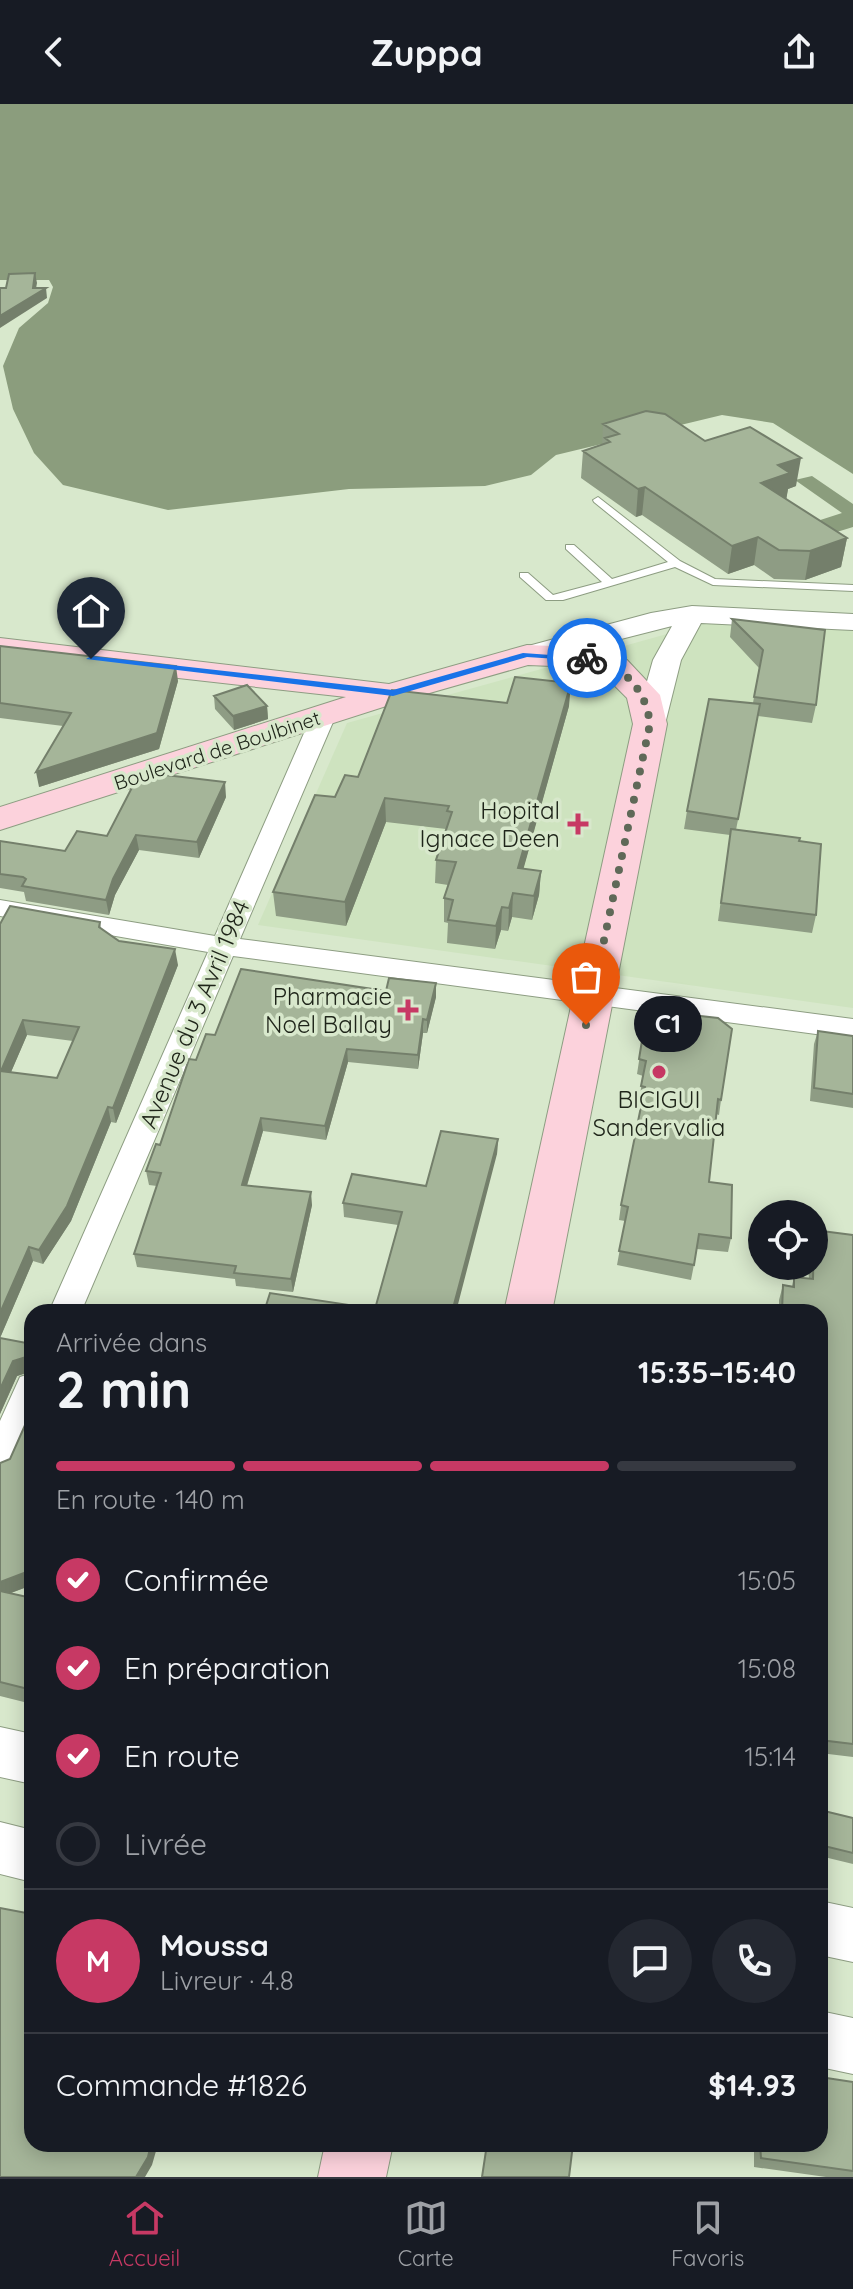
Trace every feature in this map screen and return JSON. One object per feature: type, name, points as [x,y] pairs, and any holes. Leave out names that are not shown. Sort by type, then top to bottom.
[{"type":"main road","points":[[0,648],[393,693]]},
{"type":"main road","name":"Boulevard de Boulbinet","points":[[0,819],[393,693],[527,655],[578,657],[615,667],[643,695],[650,724]]},
{"type":"main road","points":[[530,1304],[650,724]]},
{"type":"main road","points":[[352,2177],[357,2152]]},
{"type":"street","points":[[527,655],[651,621],[692,614],[853,622]]},
{"type":"street","points":[[650,724],[667,660],[692,614]]},
{"type":"street","name":"Avenue du 3 Avril 1984","points":[[68,1304],[324,715]]},
{"type":"street","points":[[0,908],[224,946],[853,1029]]},
{"type":"street","points":[[0,1461],[24,1406]]},
{"type":"street","points":[[0,1752],[24,1757]]},
{"type":"street","points":[[0,1848],[24,1854]]},
{"type":"street","points":[[828,1930],[853,1935]]},
{"type":"street","points":[[828,2041],[853,2046]]},
{"type":"lane","points":[[598,500],[676,563],[713,582],[853,588]]},
{"type":"lane","points":[[570,547],[610,583]]},
{"type":"lane","points":[[524,575],[550,598],[676,563]]},
{"type":"shaded area","points":[[0,104],[853,104],[853,474],[773,423],[722,415],[556,455],[531,475],[485,486],[349,489],[168,510],[63,485],[34,453],[13,409],[3,366],[19,328],[48,303],[53,287],[49,280],[0,280]]},
{"type":"shaded area","points":[[812,476],[853,504],[853,527],[827,535],[811,523],[842,513],[795,480]]},
{"type":"shaded area","name":"Hopital Ignace Deen","points":[[728,617],[853,631],[853,1008],[258,925],[347,723]]},
{"type":"building","points":[[35,273],[33,288],[46,288],[0,316],[0,288],[6,288],[9,274]]},
{"type":"building","points":[[646,411],[665,414],[705,441],[750,427],[801,458],[778,465],[790,473],[761,483],[847,538],[810,551],[779,550],[758,537],[732,546],[645,487],[638,489],[583,451],[610,442],[605,438],[619,434],[603,424]]},
{"type":"building","points":[[732,619],[825,630],[816,705],[754,697],[763,650]]},
{"type":"building","points":[[0,646],[176,666],[157,733],[36,772],[71,713],[0,703]]},
{"type":"building","points":[[515,677],[571,683],[518,868],[541,871],[534,896],[513,893],[509,908],[502,907],[496,926],[448,920],[453,900],[444,898],[456,862],[436,860],[452,812],[447,811],[449,806],[385,798],[345,902],[273,892],[315,795],[335,797],[345,775],[358,777],[392,690],[507,703]]},
{"type":"building","points":[[247,685],[267,706],[233,716],[214,696]]},
{"type":"building","points":[[709,699],[760,704],[738,819],[687,811]]},
{"type":"building","points":[[140,772],[225,782],[197,842],[136,835],[113,879],[106,900],[22,886],[26,879],[23,877],[0,874],[0,841],[65,851],[77,831],[107,836]]},
{"type":"building","points":[[731,829],[800,838],[799,841],[821,844],[816,915],[721,903]]},
{"type":"building","points":[[10,906],[100,922],[99,927],[119,941],[175,949],[113,1108],[108,1107],[67,1206],[39,1250],[29,1247],[0,1313],[0,924]],"holes":[[[23,1020],[79,1027],[57,1078],[1,1071]]]},
{"type":"building","points":[[241,969],[386,991],[389,978],[436,983],[427,1020],[423,1019],[418,1055],[347,1049],[325,1126],[261,1118],[242,1185],[311,1192],[291,1279],[234,1273],[236,1266],[134,1254],[161,1173],[146,1171],[156,1144],[160,1145],[189,1059],[196,1060],[206,1034],[215,1035]]},
{"type":"building","points":[[647,1010],[718,1018],[732,1029],[721,1100],[718,1099],[709,1182],[732,1185],[731,1238],[699,1234],[694,1265],[619,1251],[628,1207],[621,1205],[645,1087],[641,1086],[646,1061],[639,1059]]},
{"type":"building","points":[[818,1031],[853,1036],[853,1094],[814,1088]]},
{"type":"building","points":[[441,1131],[498,1139],[454,1304],[376,1304],[402,1212],[343,1203],[352,1174],[426,1186]]},
{"type":"building","points":[[828,1232],[853,1235],[853,1744],[828,1741],[828,1304],[782,1304],[783,1285],[794,1287],[794,1280],[828,1280]]},
{"type":"building","points":[[270,1293],[342,1304],[267,1304]]},
{"type":"building","points":[[0,1338],[24,1342],[24,1358],[13,1361],[0,1389]]},
{"type":"building","points":[[24,1428],[24,1573],[0,1582],[0,1463],[10,1459]]},
{"type":"building","points":[[0,1591],[24,1596],[24,1688],[0,1682]]},
{"type":"building","points":[[828,1812],[853,1818],[853,1853],[828,1847]]},
{"type":"building","points":[[0,1908],[24,1912],[24,2152],[149,2152],[136,2177],[0,2177]]},
{"type":"building","points":[[828,2078],[853,2082],[853,2171],[761,2158],[761,2152],[828,2152]]},
{"type":"building","points":[[486,2152],[572,2152],[569,2177],[482,2177]]},
{"type":"way so far","points":[[586,1025],[650,724],[648,710],[637,685],[615,667],[587,658]]},
{"type":"place","name":"Hopital Ignace Deen","points":[[578,824]]},
{"type":"place","name":"Pharmacie Noel Ballay","points":[[408,1010]]},
{"type":"place","name":"C1","points":[[586,1025]]},
{"type":"place","name":"BICIGUI Sandervalia","points":[[659,1072]]},
{"type":"route","points":[[91,659],[393,693],[527,655],[587,658]]}]
